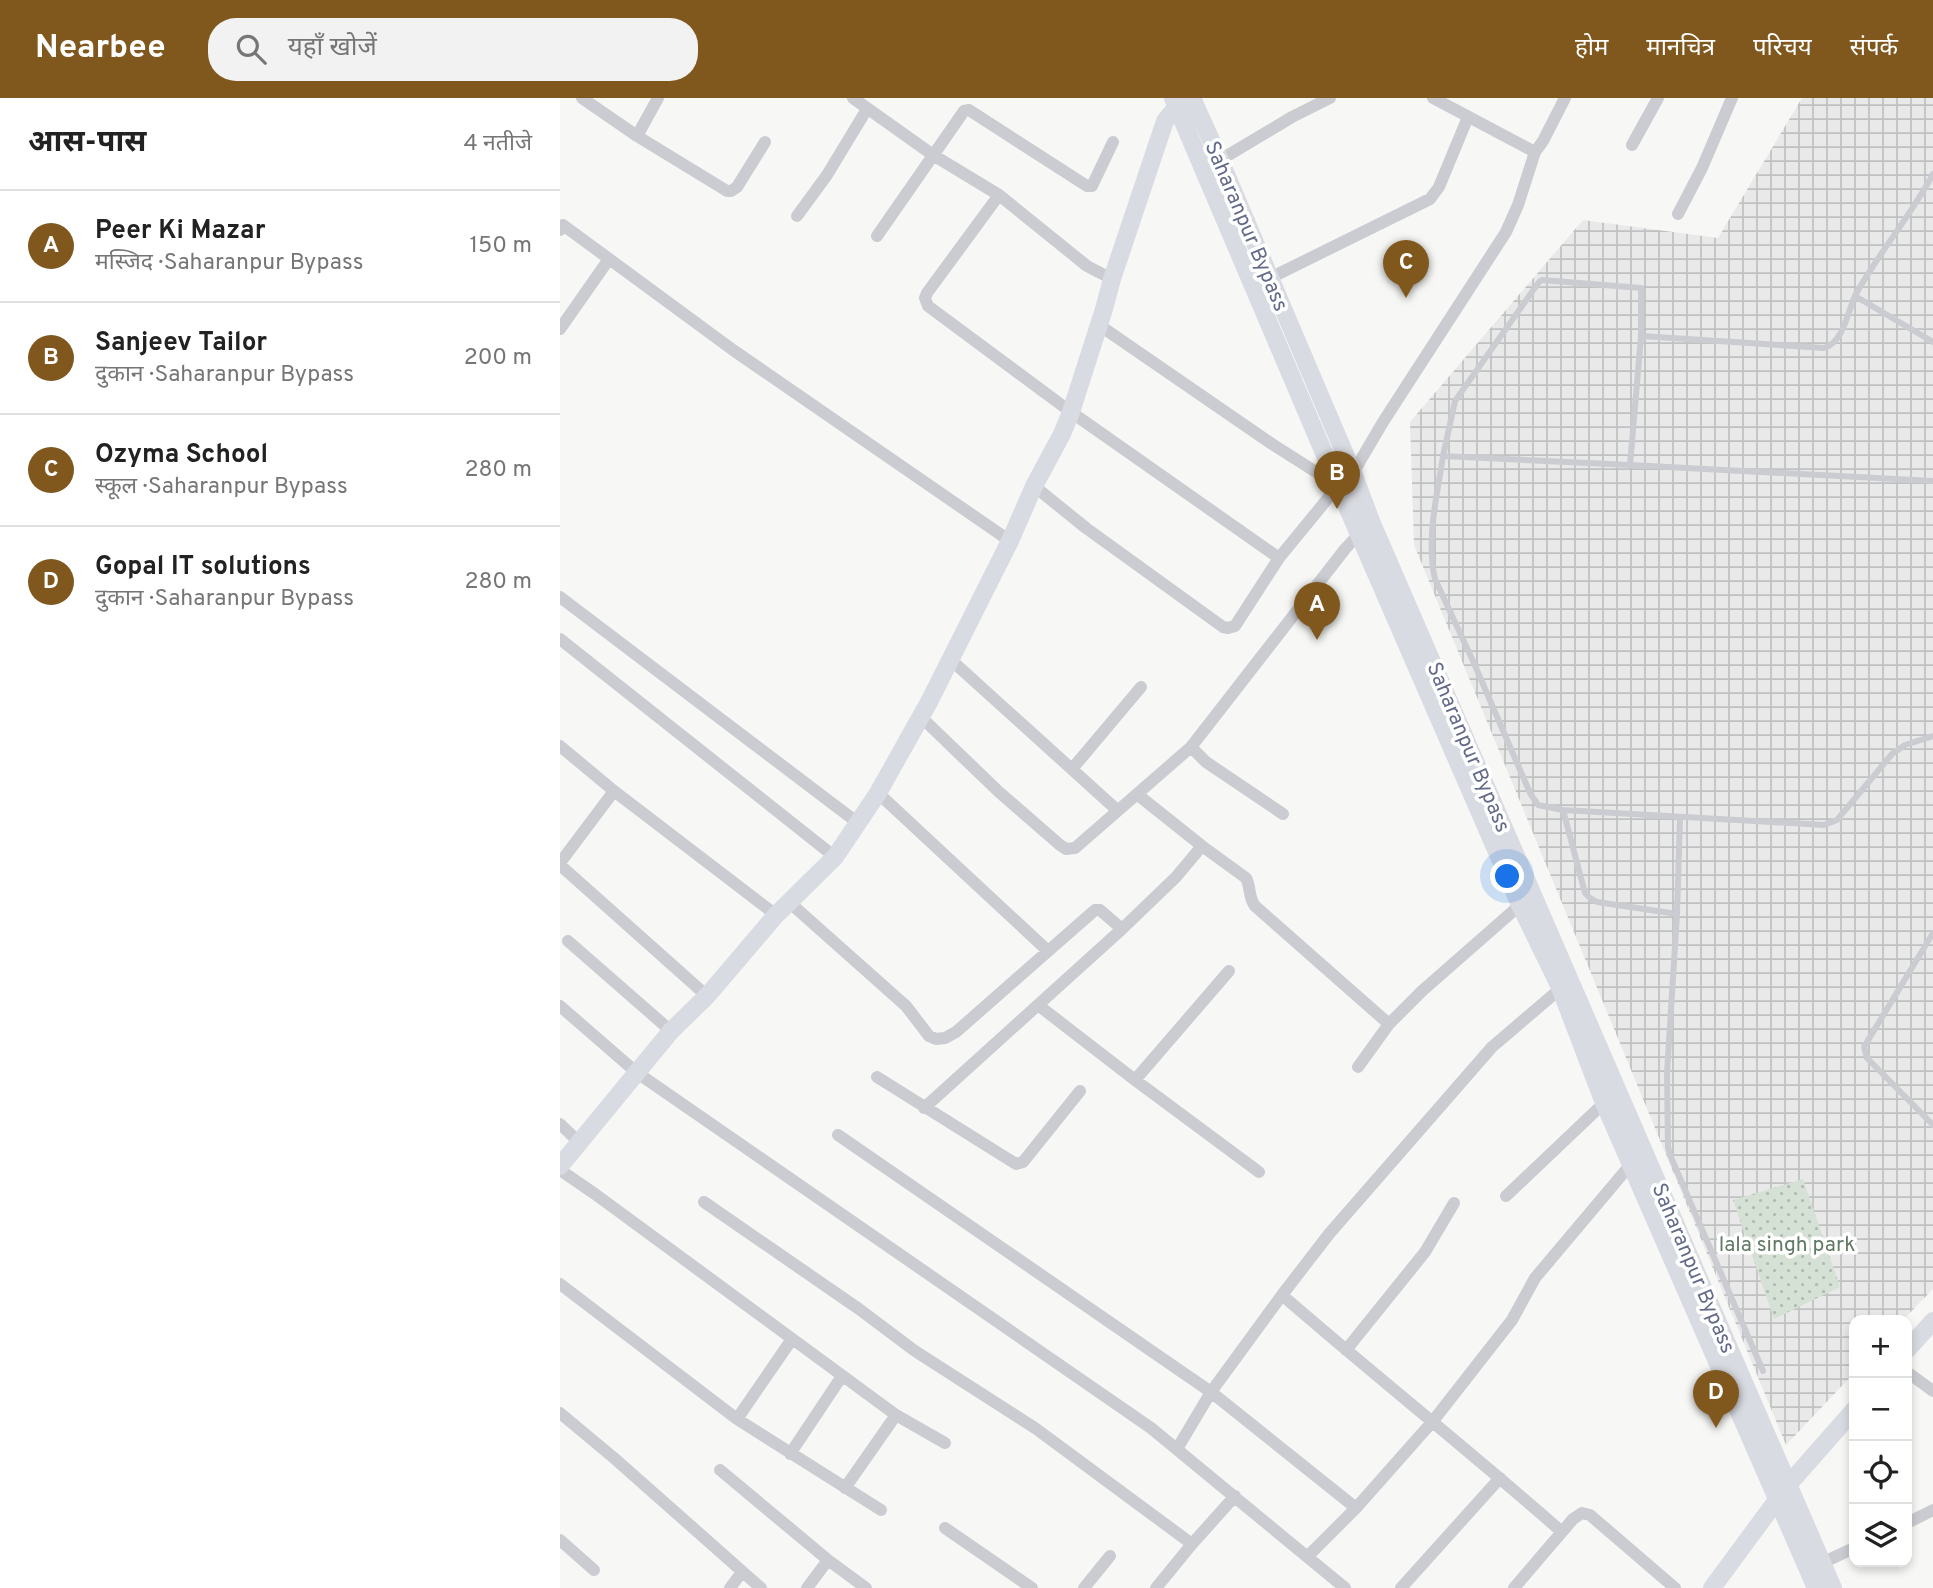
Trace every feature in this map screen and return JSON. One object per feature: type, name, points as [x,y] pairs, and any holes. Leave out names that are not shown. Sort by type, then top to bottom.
[{"type":"main road","name":"Saharanpur Bypass","points":[[1183,100],[1220,160],[1783,1492],[1833,1588]]},
{"type":"main road","points":[[560,1168],[671,1031],[707,996],[776,915],[835,858],[878,793],[921,716],[1062,434],[1165,121],[1183,100],[1338,486],[1520,905],[1560,989],[1604,1103],[1783,1492],[1816,1588]]},
{"type":"main road","points":[[1912,1344],[1933,1321]]},
{"type":"main road","points":[[1713,1588],[1783,1492],[1849,1416]]},
{"type":"street","points":[[582,98],[726,191],[737,187],[765,142]]},
{"type":"street","points":[[637,136],[658,98]]},
{"type":"street","points":[[853,98],[933,155],[999,195],[1087,266],[1112,279]]},
{"type":"street","points":[[1220,160],[1329,98]]},
{"type":"street","points":[[1433,98],[1535,152]]},
{"type":"street","points":[[1353,473],[1506,232],[1535,152],[1543,142],[1565,98]]},
{"type":"street","points":[[1632,145],[1658,98]]},
{"type":"street","points":[[1678,214],[1702,168],[1732,98]]},
{"type":"street","points":[[797,216],[827,175],[867,109]]},
{"type":"street","points":[[877,236],[964,111],[969,110],[1087,186],[1091,186],[1113,142]]},
{"type":"street","points":[[1270,278],[1430,199],[1439,187],[1468,117]]},
{"type":"street","points":[[999,195],[927,293],[925,298],[928,306],[1071,412],[1279,558]]},
{"type":"street","points":[[561,226],[733,350],[1010,541]]},
{"type":"street","points":[[560,329],[609,259]]},
{"type":"street","points":[[1034,486],[1095,534],[1213,620],[1228,628],[1235,626],[1279,558],[1338,486],[1099,325]]},
{"type":"street","points":[[921,716],[999,792],[1066,849],[1074,848],[1191,747],[1360,533]]},
{"type":"street","points":[[560,597],[858,823]]},
{"type":"street","points":[[560,639],[835,858]]},
{"type":"street","points":[[950,659],[1117,810]]},
{"type":"street","points":[[1072,769],[1141,687]]},
{"type":"street","points":[[560,746],[614,791],[776,915]]},
{"type":"street","points":[[1191,747],[1206,762],[1283,814]]},
{"type":"street","points":[[614,791],[560,864],[707,996]]},
{"type":"street","points":[[878,793],[1048,951]]},
{"type":"street","points":[[1138,795],[1246,878],[1255,906],[1389,1024]]},
{"type":"street","points":[[924,1108],[1122,929],[1202,846]]},
{"type":"street","points":[[789,902],[906,1006],[929,1036],[936,1039],[956,1032],[1097,909],[1122,929]]},
{"type":"street","points":[[1358,1067],[1389,1024],[1422,991],[1520,905]]},
{"type":"street","points":[[568,941],[671,1031]]},
{"type":"street","points":[[1135,1080],[1229,971]]},
{"type":"street","points":[[1177,1449],[1211,1392],[1329,1234],[1492,1046],[1560,989]]},
{"type":"street","points":[[1038,1005],[1259,1172]]},
{"type":"street","points":[[560,1006],[636,1072],[1140,1420],[1345,1588]]},
{"type":"street","points":[[877,1077],[1016,1164],[1023,1162],[1080,1091]]},
{"type":"street","points":[[1506,1196],[1604,1103]]},
{"type":"street","points":[[560,1124],[580,1143]]},
{"type":"street","points":[[838,1135],[1211,1392],[1356,1508]]},
{"type":"street","points":[[1308,1556],[1356,1508],[1433,1422],[1512,1320],[1535,1278],[1631,1164]]},
{"type":"street","points":[[560,1168],[896,1415],[945,1443]]},
{"type":"street","points":[[704,1202],[859,1308],[915,1351],[1035,1428],[1192,1544]]},
{"type":"street","points":[[1346,1350],[1425,1252],[1454,1203]]},
{"type":"street","points":[[560,1284],[737,1419],[881,1510]]},
{"type":"street","points":[[1282,1295],[1562,1532]]},
{"type":"street","points":[[737,1419],[792,1339]]},
{"type":"street","points":[[790,1454],[842,1376]]},
{"type":"street","points":[[1912,1376],[1933,1391]]},
{"type":"street","points":[[560,1413],[761,1588]]},
{"type":"street","points":[[845,1488],[896,1415]]},
{"type":"street","points":[[720,1470],[828,1560],[866,1588]]},
{"type":"street","points":[[1401,1588],[1500,1478]]},
{"type":"street","points":[[1156,1588],[1235,1496]]},
{"type":"street","points":[[1912,1520],[1933,1510]]},
{"type":"street","points":[[1532,1588],[1518,1584],[1577,1515],[1582,1513],[1590,1515],[1675,1588]]},
{"type":"street","points":[[945,1528],[1032,1588]]},
{"type":"street","points":[[560,1540],[594,1570]]},
{"type":"street","points":[[1822,1563],[1849,1550]]},
{"type":"street","points":[[1084,1588],[1110,1556]]},
{"type":"street","points":[[807,1588],[828,1560]]},
{"type":"street","points":[[730,1588],[742,1572]]},
{"type":"lane","points":[[1641,336],[1824,348],[1837,341],[1855,296],[1933,174]]},
{"type":"lane","points":[[1630,465],[1641,336],[1641,288],[1542,280],[1455,401],[1443,456],[1432,534],[1432,568],[1435,579],[1538,805],[1563,810],[1824,825],[1837,820],[1898,749],[1933,736]]},
{"type":"lane","points":[[1855,296],[1933,342]]},
{"type":"lane","points":[[1443,456],[1933,481]]},
{"type":"lane","points":[[1563,810],[1586,893],[1590,898],[1604,903],[1678,914]]},
{"type":"lane","points":[[1680,818],[1678,914],[1667,1073],[1668,1147],[1763,1371]]},
{"type":"lane","points":[[1933,933],[1864,1047],[1867,1058],[1933,1125]]},
{"type":"shaded area","points":[[1802,98],[1933,98],[1933,1289],[1908,1315],[1849,1315],[1849,1378],[1786,1445],[1414,545],[1410,422],[1583,220],[1718,238]]},
{"type":"green space","name":"lala singh park","points":[[1803,1179],[1840,1287],[1774,1319],[1733,1200]]},
{"type":"place","name":"Ozyma School","points":[[1406,298]]},
{"type":"place","name":"Sanjeev Tailor","points":[[1337,509]]},
{"type":"place","name":"Peer Ki Mazar","points":[[1317,640]]},
{"type":"place","name":"Gopal IT solutions","points":[[1716,1428]]}]
